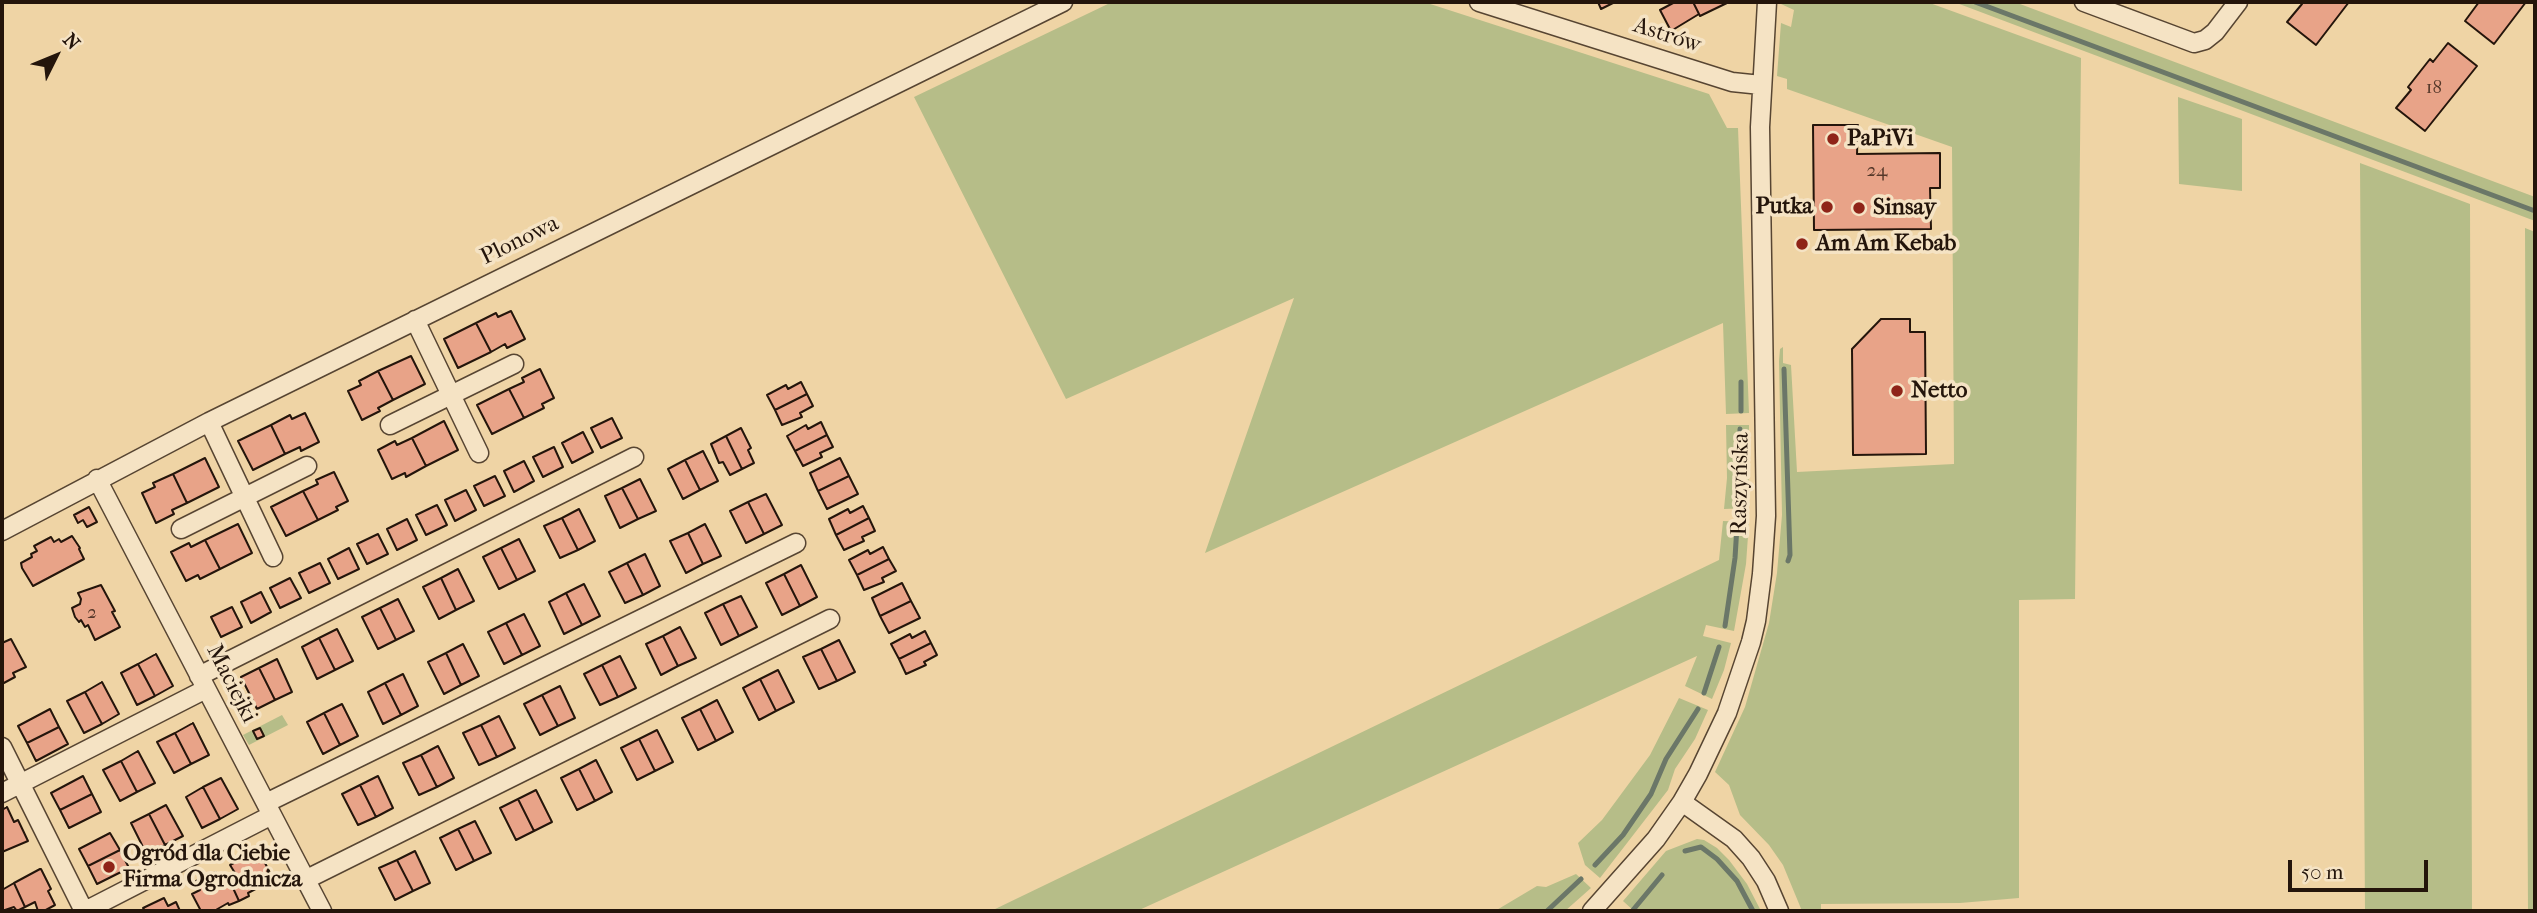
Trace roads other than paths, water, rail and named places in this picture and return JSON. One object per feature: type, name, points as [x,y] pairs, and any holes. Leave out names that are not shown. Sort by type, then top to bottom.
[{"type":"street","name":"Plonowa","points":[[2,531],[209,422],[1063,2]]},
{"type":"street","name":"Astrów","points":[[1479,2],[1732,82],[1760,85]]},
{"type":"street","name":"Raszyńska","points":[[1592,911],[1628,873],[1682,802],[1709,754],[1738,685],[1751,642],[1762,574],[1766,504],[1760,85],[1767,2]]},
{"type":"street","points":[[2084,2],[2194,43],[2205,40],[2215,32],[2238,2]]},
{"type":"street","points":[[415,320],[480,453]]},
{"type":"street","points":[[390,425],[514,364]]},
{"type":"street","points":[[209,422],[273,557]]},
{"type":"street","points":[[2,793],[203,683],[634,457]]},
{"type":"street","points":[[181,528],[307,466]]},
{"type":"street","name":"Maciejki","points":[[97,479],[322,911]]},
{"type":"street","points":[[2,747],[85,911],[269,809],[796,544]]},
{"type":"street","points":[[305,880],[830,619]]},
{"type":"street","points":[[1682,802],[1734,839],[1751,858],[1766,881],[1779,911]]},
{"type":"waterway","points":[[1975,2],[2535,211]]},
{"type":"waterway","points":[[1784,369],[1790,555],[1788,561]]},
{"type":"waterway","points":[[1741,382],[1741,411]]},
{"type":"waterway","points":[[1739,502],[1740,429]]},
{"type":"waterway","points":[[1725,626],[1737,526]]},
{"type":"waterway","points":[[1704,693],[1719,647]]},
{"type":"waterway","points":[[1595,865],[1623,835],[1651,794],[1666,759],[1698,709]]},
{"type":"waterway","points":[[1685,851],[1701,847],[1717,859],[1737,881],[1753,911]]},
{"type":"waterway","points":[[1633,910],[1662,875]]},
{"type":"waterway","points":[[1547,911],[1581,879]]},
{"type":"place","name":"PaPiVi","points":[[1833,139]]},
{"type":"place","name":"Putka","points":[[1827,207]]},
{"type":"place","name":"Sinsay","points":[[1859,208]]},
{"type":"place","name":"Am Am Kebab","points":[[1802,244]]},
{"type":"place","name":"Netto","points":[[1897,391]]},
{"type":"place","name":"Ogród dla Ciebie Firma Ogrodnicza","points":[[109,867]]}]
